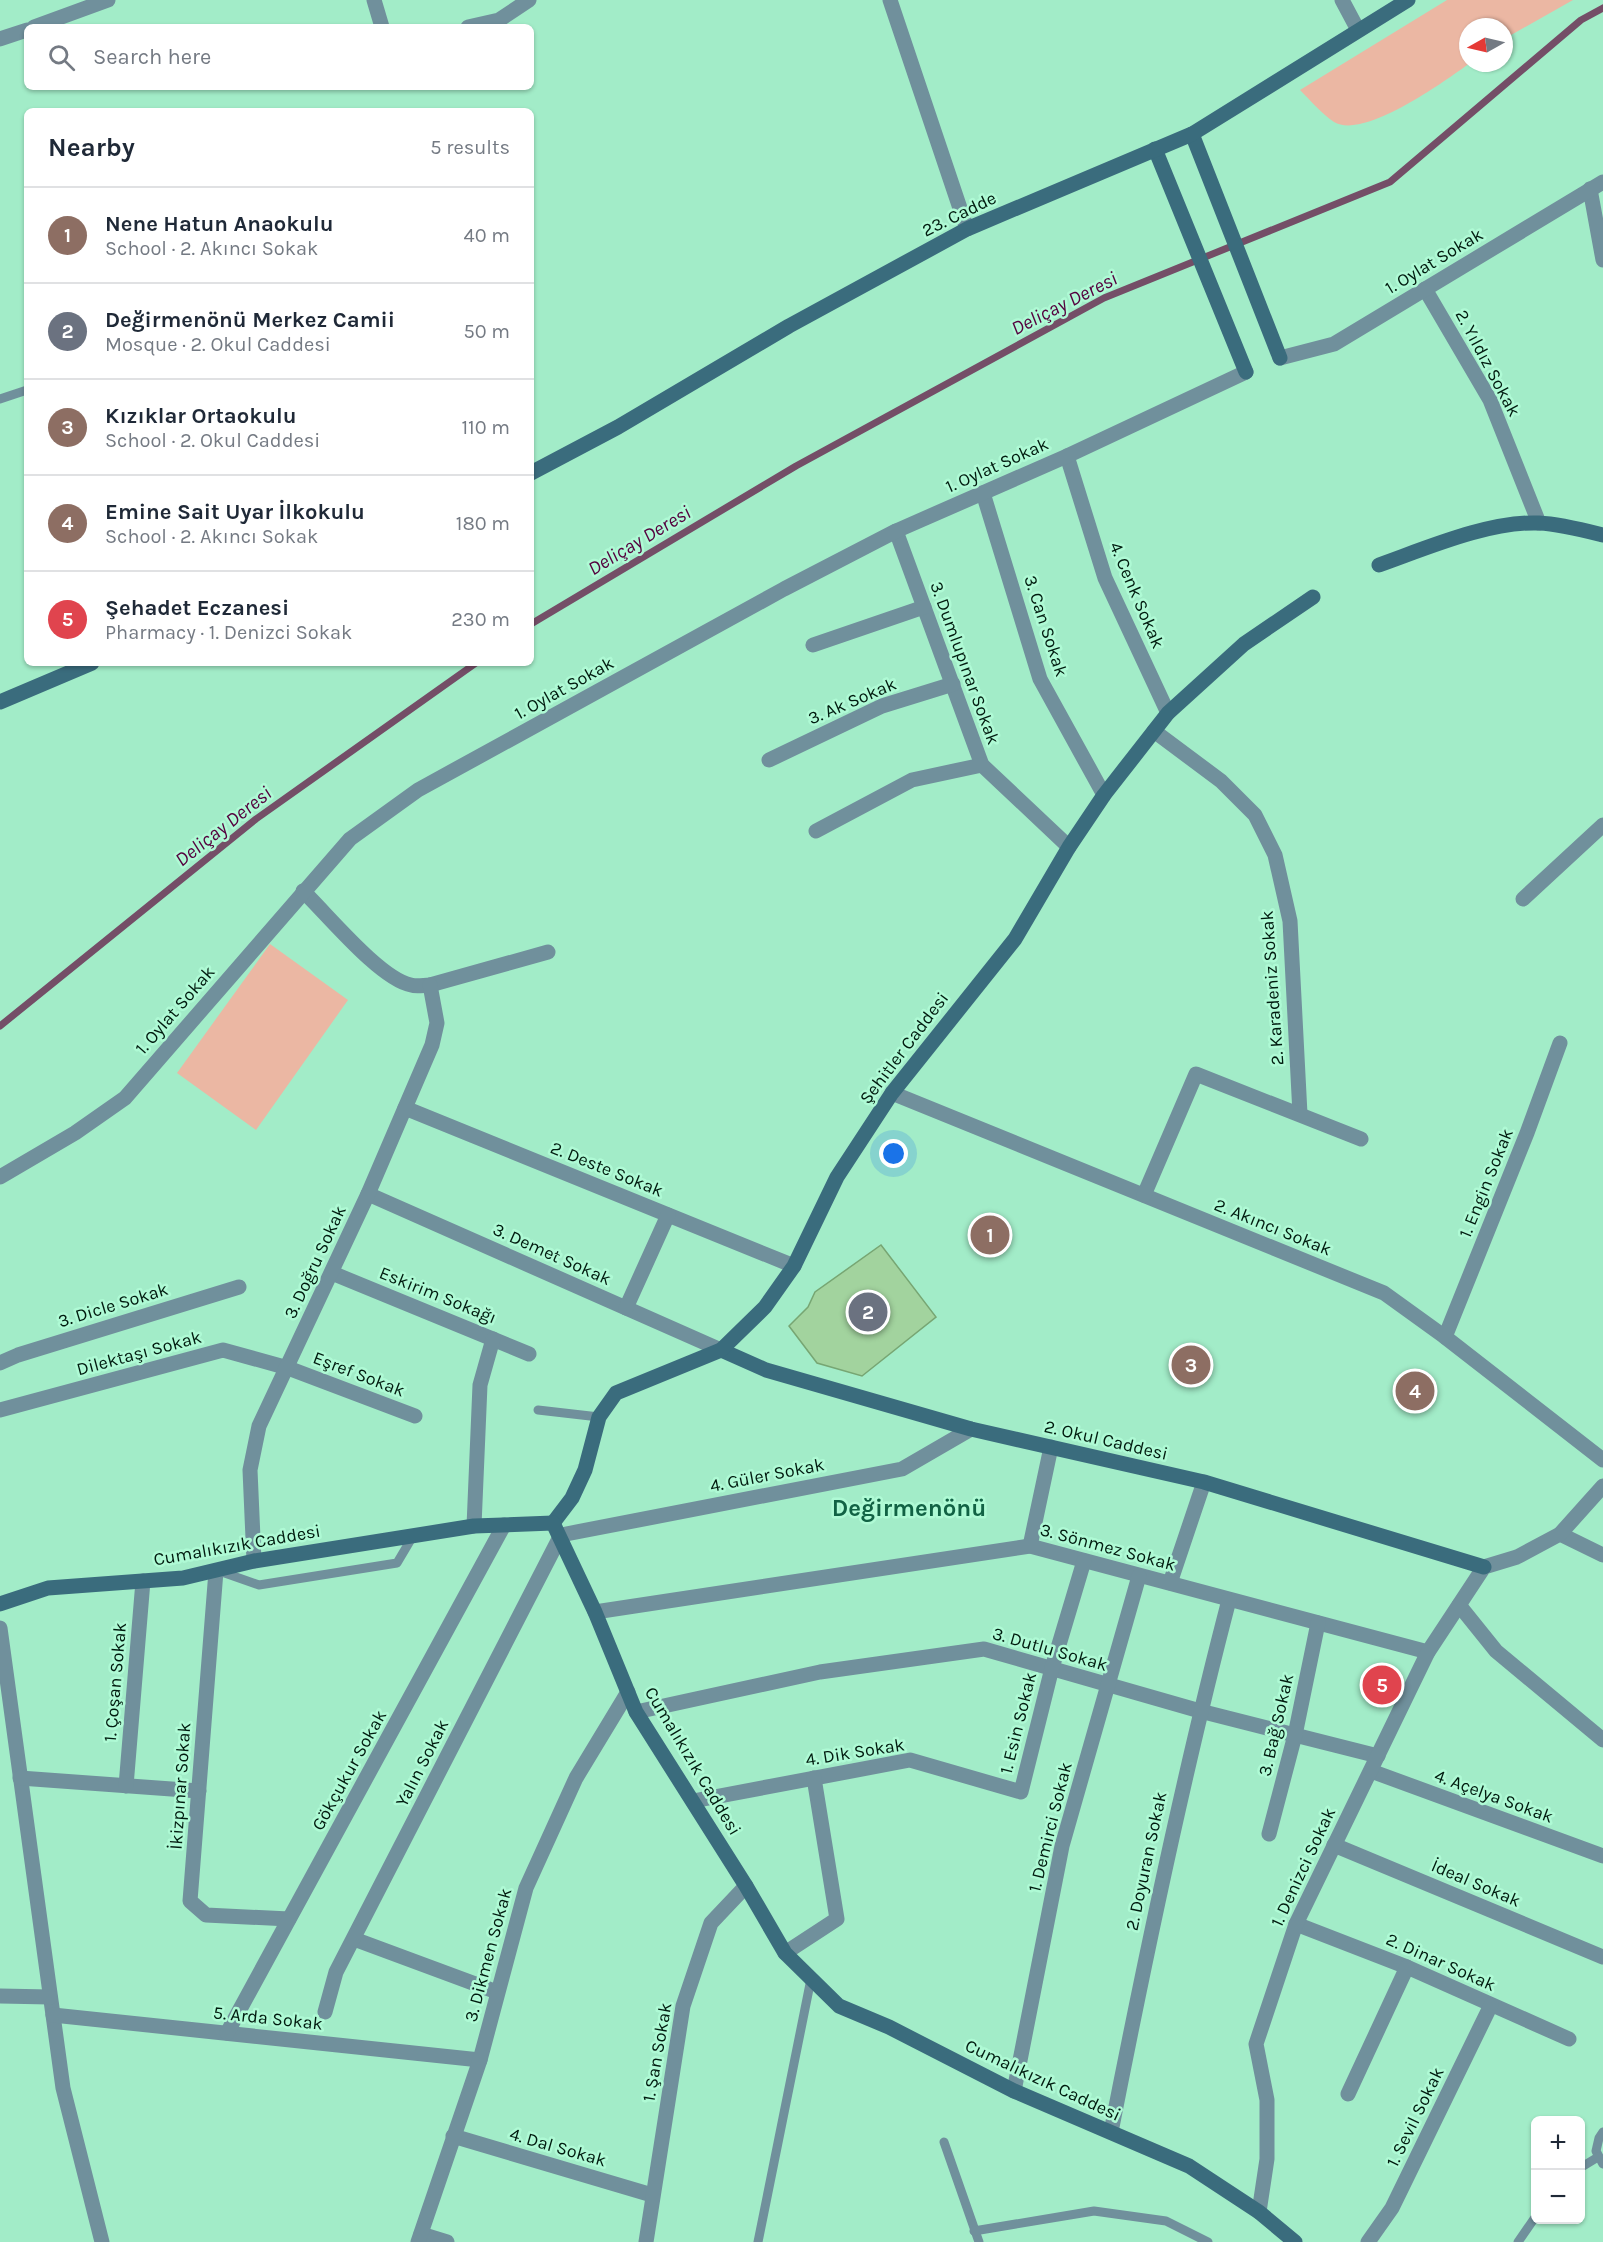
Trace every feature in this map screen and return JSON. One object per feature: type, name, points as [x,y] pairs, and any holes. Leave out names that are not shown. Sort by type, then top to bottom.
[{"type":"street","points":[[42,24],[108,0]]},
{"type":"street","points":[[374,0],[381,24]]},
{"type":"street","points":[[481,24],[499,20],[529,0]]},
{"type":"street","points":[[890,0],[967,229]]},
{"type":"street","points":[[1342,0],[1358,30]]},
{"type":"street","name":"23. Cadde","points":[[534,470],[618,427],[789,326],[967,229],[1192,134],[1408,0]]},
{"type":"street","points":[[0,39],[24,31]]},
{"type":"street","name":"1. Oylat Sokak","points":[[1192,134],[1280,358],[1334,344],[1596,186]]},
{"type":"street","name":"1. Oylat Sokak","points":[[0,1177],[75,1133],[125,1098],[350,839],[418,790],[896,531],[1067,456],[1246,372],[1155,149]]},
{"type":"street","points":[[1596,186],[1602,252]]},
{"type":"street","name":"2. Yıldız Sokak","points":[[1425,289],[1490,400],[1539,523]]},
{"type":"street","name":"4. Cenk Sokak","points":[[1067,456],[1105,578],[1168,713]]},
{"type":"street","name":"3. Can Sokak","points":[[983,493],[1040,679],[1104,795]]},
{"type":"street","points":[[1379,565],[1444,542],[1502,527],[1539,523],[1603,535]]},
{"type":"street","name":"3. Dumlupınar Sokak","points":[[896,531],[982,765],[1069,847]]},
{"type":"street","name":"Şehitler Caddesi","points":[[557,1529],[585,1470],[599,1417],[616,1393],[721,1350],[765,1308],[794,1266],[837,1177],[892,1093],[1015,939],[1069,847],[1104,795],[1168,713],[1244,644],[1313,597]]},
{"type":"street","points":[[813,645],[924,607]]},
{"type":"street","points":[[0,702],[85,666]]},
{"type":"street","name":"3. Ak Sokak","points":[[769,760],[882,706],[953,684]]},
{"type":"street","name":"2. Karadeniz Sokak","points":[[1154,731],[1221,781],[1255,815],[1275,855],[1290,921],[1300,1114]]},
{"type":"street","points":[[816,831],[912,780],[982,765]]},
{"type":"street","points":[[1523,899],[1603,825]]},
{"type":"street","points":[[303,891],[392,976],[412,986],[430,985],[548,952]]},
{"type":"street","name":"3. Doğru Sokak","points":[[254,1561],[250,1470],[259,1426],[368,1194],[432,1045],[436,1023],[430,985]]},
{"type":"street","name":"1. Engin Sokak","points":[[1445,1337],[1527,1133],[1560,1043]]},
{"type":"street","points":[[1144,1195],[1196,1074],[1361,1139]]},
{"type":"street","name":"2. Akıncı Sokak","points":[[892,1093],[1384,1293],[1445,1337],[1603,1460]]},
{"type":"street","name":"2. Deste Sokak","points":[[405,1107],[794,1266]]},
{"type":"street","name":"3. Demet Sokak","points":[[368,1194],[721,1350]]},
{"type":"street","points":[[626,1308],[668,1215]]},
{"type":"street","name":"Eskirim Sokağı","points":[[332,1273],[529,1354]]},
{"type":"street","name":"3. Dicle Sokak","points":[[0,1363],[18,1355],[239,1287]]},
{"type":"street","points":[[474,1526],[480,1385],[493,1339]]},
{"type":"street","name":"Dilektaşı Sokak","points":[[0,1410],[223,1350],[288,1368]]},
{"type":"street","name":"2. Okul Caddesi","points":[[721,1350],[766,1370],[972,1429],[1204,1482],[1484,1567]]},
{"type":"street","name":"Eşref Sokak","points":[[288,1368],[415,1416]]},
{"type":"street","name":"4. Güler Sokak","points":[[557,1529],[902,1469],[972,1429]]},
{"type":"street","points":[[1029,1546],[1051,1447]]},
{"type":"street","points":[[1170,1583],[1204,1482]]},
{"type":"street","points":[[1484,1567],[1517,1557],[1560,1534],[1603,1486]]},
{"type":"street","name":"Cumalıkızık Caddesi","points":[[0,1604],[48,1588],[183,1578],[254,1561],[474,1526],[504,1525],[557,1529],[595,1612],[636,1712],[746,1886],[784,1953],[839,2006],[890,2027],[1014,2091],[1188,2166],[1259,2212],[1295,2242]]},
{"type":"street","name":"Gökçukur Sokak","points":[[227,2033],[504,1525]]},
{"type":"street","name":"Yalın Sokak","points":[[325,2012],[336,1972],[557,1529]]},
{"type":"street","points":[[1560,1534],[1603,1555]]},
{"type":"street","name":"3. Sönmez Sokak","points":[[595,1612],[1029,1546],[1428,1652]]},
{"type":"street","name":"1. Esin Sokak","points":[[1021,1792],[1052,1668],[1084,1561]]},
{"type":"street","name":"1. Denizci Sokak","points":[[1259,2212],[1268,2159],[1267,2100],[1256,2044],[1296,1924],[1428,1652],[1484,1567]]},
{"type":"street","name":"İkizpınar Sokak","points":[[216,1570],[190,1901],[206,1915],[289,1919]]},
{"type":"street","name":"1. Demirci Sokak","points":[[1014,2091],[1062,1846],[1139,1576]]},
{"type":"street","name":"1. Çoşan Sokak","points":[[126,1786],[143,1581]]},
{"type":"street","name":"2. Doyuran Sokak","points":[[1110,2132],[1158,1895],[1200,1711],[1229,1600]]},
{"type":"street","points":[[1459,1605],[1496,1651],[1603,1740]]},
{"type":"street","name":"3. Bağ Sokak","points":[[1269,1834],[1295,1735],[1318,1623]]},
{"type":"street","points":[[0,1628],[63,2088],[102,2242]]},
{"type":"street","name":"3. Dutlu Sokak","points":[[636,1712],[820,1672],[984,1649],[1200,1711],[1378,1756]]},
{"type":"street","name":"3. Dikmen Sokak","points":[[420,2238],[480,2060],[526,1888],[576,1778],[628,1692]]},
{"type":"street","name":"4. Dik Sokak","points":[[693,1801],[910,1760],[1021,1792]]},
{"type":"street","name":"4. Açelya Sokak","points":[[1371,1772],[1603,1856]]},
{"type":"street","points":[[20,1778],[199,1791]]},
{"type":"street","points":[[784,1953],[837,1918],[814,1778]]},
{"type":"street","name":"İdeal Sokak","points":[[1334,1845],[1603,1957]]},
{"type":"street","name":"1. Şan Sokak","points":[[646,2242],[683,2006],[711,1923],[746,1886]]},
{"type":"street","name":"2. Dinar Sokak","points":[[1296,1924],[1407,1967],[1569,2039]]},
{"type":"street","points":[[354,1939],[498,1992]]},
{"type":"street","points":[[1348,2094],[1407,1967]]},
{"type":"street","points":[[0,1996],[50,1997]]},
{"type":"street","name":"1. Sevil Sokak","points":[[1368,2242],[1392,2208],[1491,2005]]},
{"type":"street","name":"5. Arda Sokak","points":[[53,2015],[480,2060]]},
{"type":"street","name":"4. Dal Sokak","points":[[453,2136],[652,2195]]},
{"type":"street","points":[[420,2238],[447,2242]]},
{"type":"lane","points":[[0,399],[24,391]]},
{"type":"lane","points":[[538,1410],[599,1417]]},
{"type":"lane","points":[[216,1570],[259,1585],[397,1563],[414,1535]]},
{"type":"lane","points":[[758,2242],[811,1978]]},
{"type":"lane","points":[[1585,2167],[1601,2161],[1596,2144],[1603,2132]]},
{"type":"lane","points":[[944,2142],[979,2242]]},
{"type":"lane","points":[[974,2231],[1094,2211],[1166,2220],[1208,2242]]},
{"type":"lane","points":[[1518,2242],[1531,2223]]},
{"type":"shaded area","points":[[1447,0],[1573,0],[1513,34],[1513,18],[1459,18],[1459,70],[1404,106],[1364,123],[1347,125],[1334,122],[1300,90]]},
{"type":"shaded area","points":[[270,944],[348,1000],[256,1130],[177,1073]]},
{"type":"building","points":[[881,1245],[936,1317],[862,1376],[817,1363],[789,1326],[808,1307],[815,1292]]},
{"type":"waterway","name":"Deliçay Deresi","points":[[534,622],[796,466],[1104,298],[1390,182],[1581,20],[1603,8]]},
{"type":"waterway","name":"Deliçay Deresi","points":[[0,1026],[256,819],[472,666]]},
{"type":"place","name":"Nene Hatun Anaokulu","points":[[990,1235]]},
{"type":"place","name":"Değirmenönü Merkez Camii","points":[[868,1312]]},
{"type":"place","name":"Kızıklar Ortaokulu","points":[[1191,1365]]},
{"type":"place","name":"Emine Sait Uyar İlkokulu","points":[[1415,1391]]},
{"type":"place","name":"Şehadet Eczanesi","points":[[1382,1685]]},
{"type":"district","name":"Değirmenönü","points":[[909,1508]]}]
